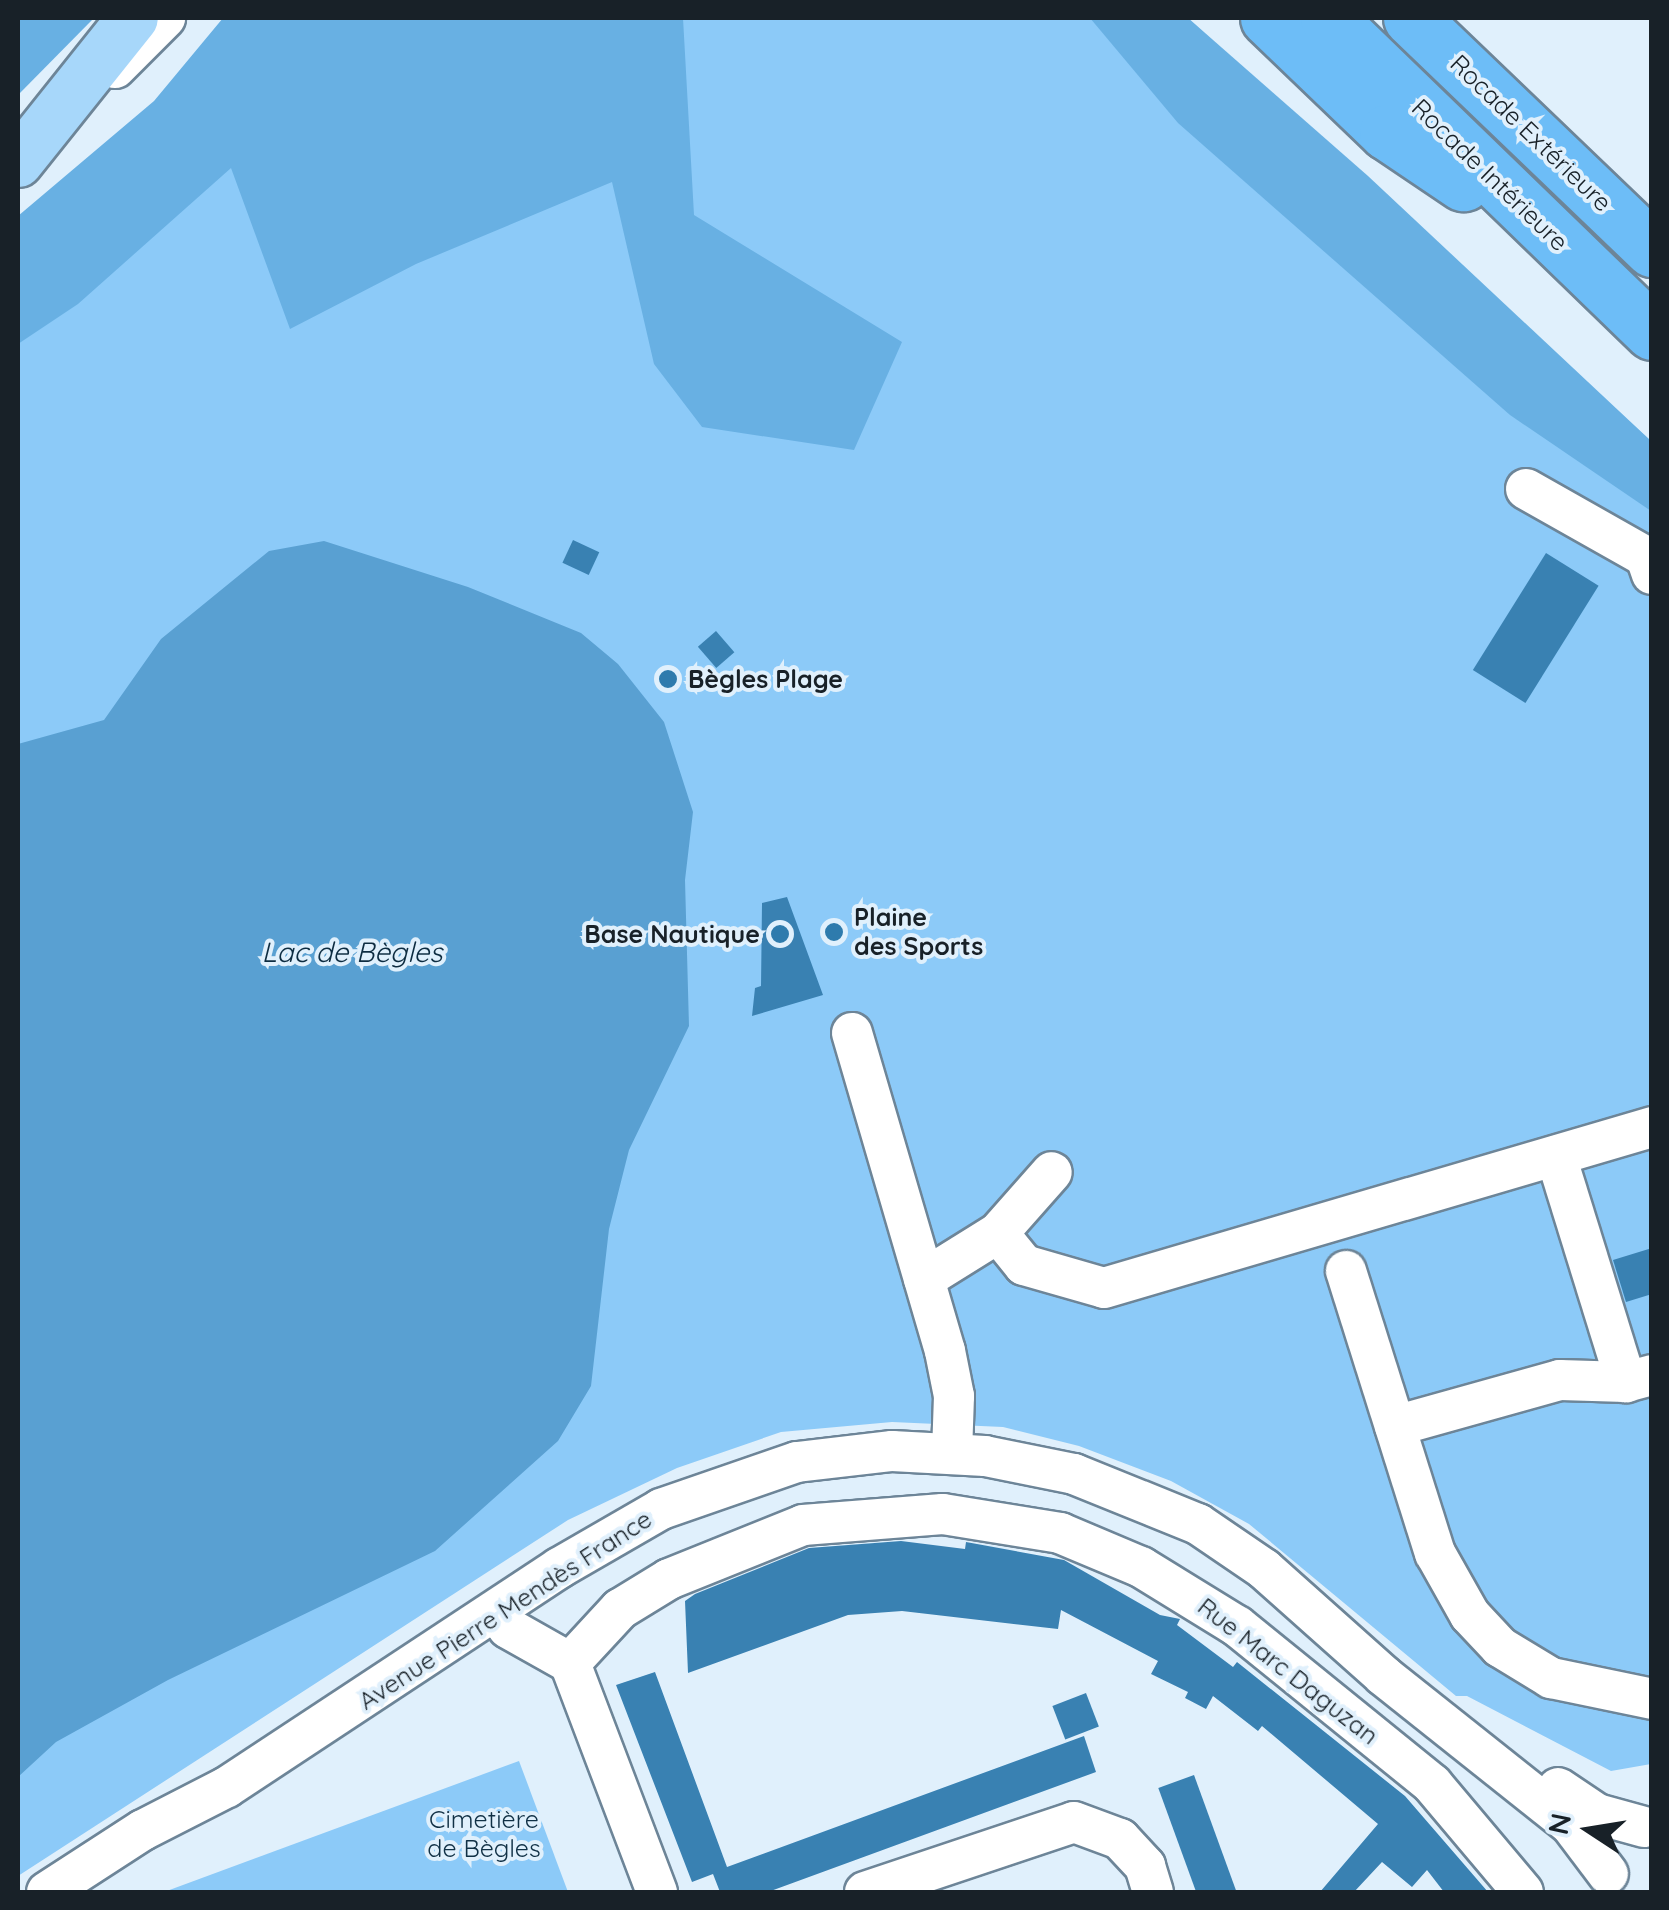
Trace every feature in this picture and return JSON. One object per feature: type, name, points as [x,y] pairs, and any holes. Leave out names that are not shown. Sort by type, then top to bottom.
[{"type":"highway","points":[[1268,18],[1387,132],[1574,257]]},
{"type":"highway","name":"Rocade Intérieure","points":[[1328,18],[1652,332]]},
{"type":"highway","name":"Rocade Extérieure","points":[[1411,18],[1636,234]]},
{"type":"highway","points":[[1468,18],[1636,234]]},
{"type":"main road","points":[[18,162],[133,18]]},
{"type":"street","points":[[18,162],[165,18]]},
{"type":"street","points":[[1526,489],[1646,557],[1652,574]]},
{"type":"street","points":[[852,1033],[924,1278],[954,1396],[952,1454]]},
{"type":"street","points":[[998,1233],[1024,1265],[1080,1286],[1104,1288],[1652,1127]]},
{"type":"street","points":[[1395,1426],[1560,1380],[1639,1379],[1556,1156]]},
{"type":"street","points":[[924,1278],[998,1233],[1052,1172]]},
{"type":"street","points":[[1346,1272],[1435,1552],[1486,1634],[1551,1678],[1652,1699]]},
{"type":"street","name":"Avenue Pierre Mendès France","points":[[81,1892],[227,1787],[498,1614],[609,1536],[701,1490],[834,1456],[952,1454],[1074,1474],[1198,1524],[1264,1569],[1384,1676],[1484,1751],[1583,1836],[1610,1883]]},
{"type":"street","name":"Rue Marc Daguzan","points":[[570,1664],[620,1609],[669,1578],[803,1525],[943,1514],[1060,1532],[1140,1567],[1237,1626],[1432,1784],[1523,1892]]},
{"type":"street","points":[[498,1614],[508,1628],[570,1664],[657,1892]]},
{"type":"street","name":"Avenue Pierre Mendès France","points":[[1484,1751],[1598,1814],[1648,1826]]},
{"type":"street","name":"Avenue Pierre Mendès France","points":[[46,1892],[143,1830],[227,1787]]},
{"type":"street","points":[[865,1892],[1074,1822],[1120,1838],[1145,1866],[1153,1892]]},
{"type":"street","points":[[1610,1883],[1618,1844],[1648,1826]]},
{"type":"green space","name":"Plaine des Sports","points":[[277,18],[1188,18],[1651,441],[1651,1764],[1611,1771],[1467,1696],[1456,1696],[1249,1524],[1171,1481],[1079,1446],[1003,1427],[892,1422],[781,1432],[677,1468],[568,1520],[18,1876],[18,280]]},
{"type":"green space","name":"Cimetière de Bègles","points":[[519,1761],[568,1892],[164,1892]]},
{"type":"shaded area","points":[[18,18],[94,18],[18,95]]},
{"type":"shaded area","points":[[223,18],[683,18],[694,215],[902,342],[854,450],[702,427],[654,364],[612,182],[416,264],[290,329],[231,168],[78,304],[18,344],[18,216],[154,101]]},
{"type":"shaded area","points":[[1090,18],[1188,18],[1368,176],[1651,441],[1651,511],[1510,415],[1178,123]]},
{"type":"water","name":"Lac de Bègles","points":[[324,541],[468,587],[581,633],[618,664],[664,722],[693,812],[685,880],[689,1026],[629,1150],[609,1229],[591,1386],[558,1441],[435,1551],[168,1680],[56,1742],[18,1777],[18,744],[104,720],[161,639],[269,551]]},
{"type":"building","points":[[573,540],[599,552],[589,575],[562,563]]},
{"type":"building","points":[[1546,553],[1599,586],[1525,703],[1473,670]]},
{"type":"building","points":[[716,631],[734,652],[716,668],[698,647]]},
{"type":"building","name":"Base Nautique","points":[[787,897],[823,995],[752,1016],[755,988],[761,986],[762,903]]},
{"type":"building","points":[[1652,1248],[1652,1294],[1626,1302],[1613,1260]]},
{"type":"building","points":[[901,1541],[965,1549],[966,1542],[1064,1560],[1160,1615],[1180,1619],[1177,1625],[1233,1667],[1237,1662],[1405,1796],[1488,1892],[1444,1892],[1427,1870],[1412,1887],[1382,1862],[1354,1892],[1320,1892],[1378,1824],[1262,1726],[1258,1731],[1213,1696],[1206,1709],[1185,1698],[1188,1692],[1151,1674],[1158,1661],[1061,1610],[1058,1629],[902,1611],[848,1615],[688,1673],[685,1601],[695,1594],[809,1548]]},
{"type":"building","points":[[655,1672],[727,1867],[1084,1736],[1096,1772],[768,1892],[720,1892],[713,1874],[692,1882],[616,1685]]},
{"type":"building","points":[[1086,1693],[1099,1727],[1065,1740],[1052,1706]]},
{"type":"building","points":[[1194,1775],[1236,1892],[1196,1892],[1158,1788]]},
{"type":"place","name":"Bègles Plage","points":[[668,679]]},
{"type":"place","name":"Plaine des Sports","points":[[834,932]]},
{"type":"place","name":"Base Nautique","points":[[780,934]]}]
